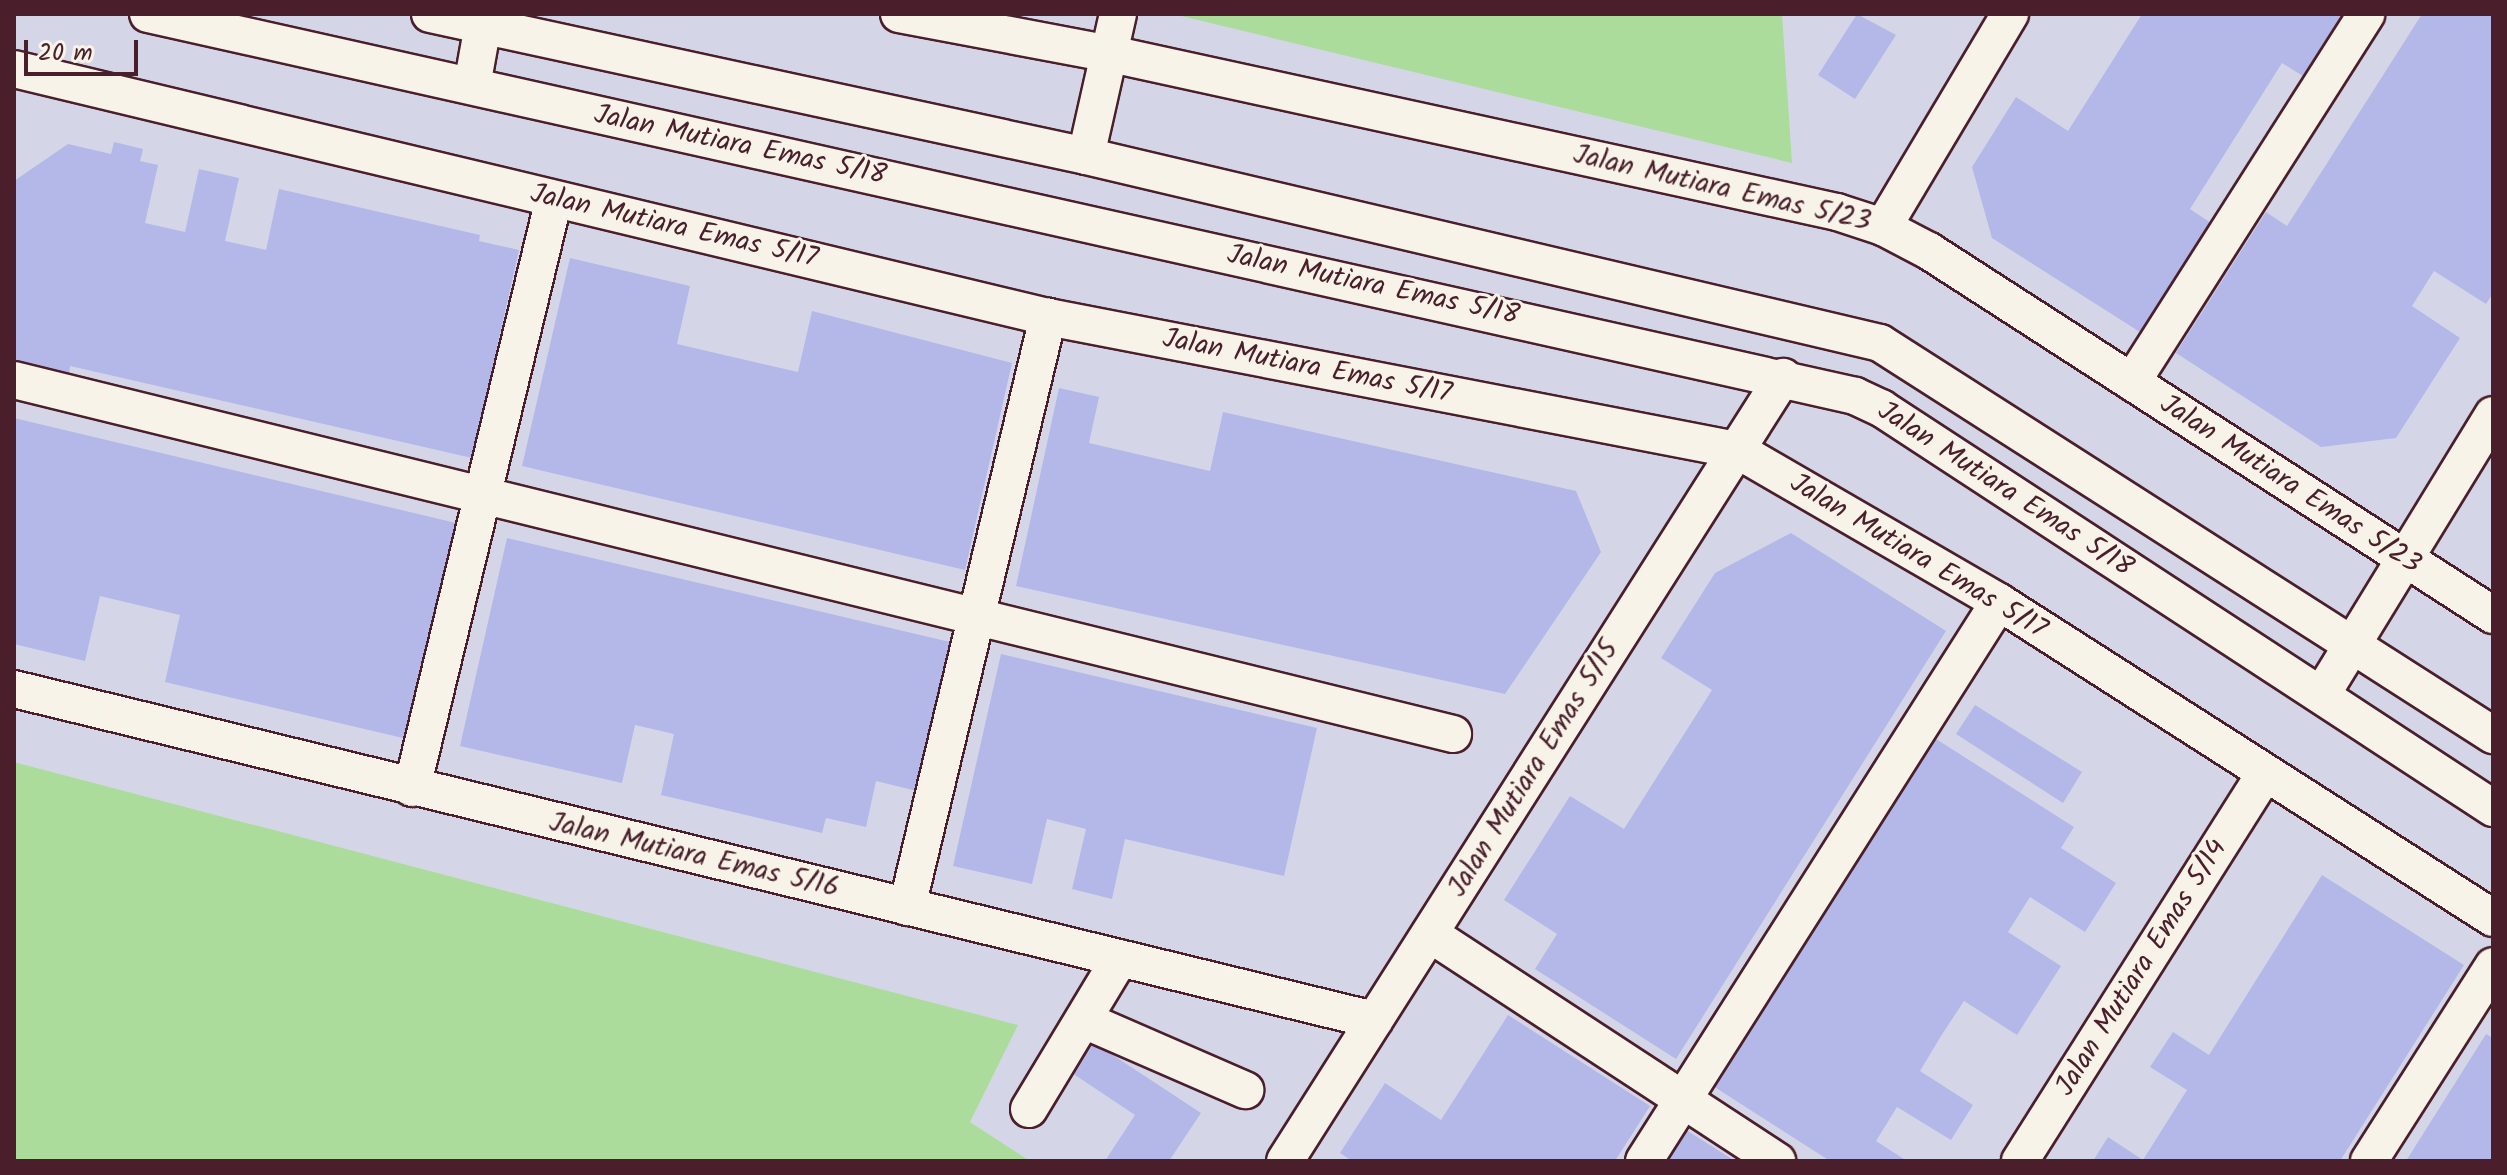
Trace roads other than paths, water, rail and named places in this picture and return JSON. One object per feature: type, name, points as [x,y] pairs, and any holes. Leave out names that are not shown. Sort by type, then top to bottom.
[{"type":"street","name":"Jalan Mutiara Emas 5/18","points":[[148,14],[1783,377],[1881,408],[2493,808]]},
{"type":"street","name":"Jalan Mutiara Emas 5/18","points":[[430,14],[484,20],[1086,156],[1880,343],[2493,735]]},
{"type":"street","name":"Jalan Mutiara Emas 5/23","points":[[899,14],[1111,54],[1837,212],[1883,227],[2132,382],[2404,561],[2493,615]]},
{"type":"street","points":[[1086,156],[1118,14]]},
{"type":"street","points":[[1883,227],[2010,14]]},
{"type":"street","points":[[2132,382],[2366,14]]},
{"type":"street","points":[[472,86],[484,20]]},
{"type":"street","name":"Jalan Mutiara Emas 5/17","points":[[14,69],[1048,317],[1737,450],[1999,602],[2264,775],[2493,918]]},
{"type":"street","points":[[412,788],[554,199]]},
{"type":"street","points":[[907,907],[1048,317]]},
{"type":"street","name":"Jalan Mutiara Emas 5/15","points":[[1285,1161],[1783,377]]},
{"type":"street","points":[[14,380],[1453,734]]},
{"type":"street","points":[[2322,694],[2493,415]]},
{"type":"street","points":[[1644,1161],[1999,602]]},
{"type":"street","name":"Jalan Mutiara Emas 5/16","points":[[14,689],[1374,1020]]},
{"type":"street","name":"Jalan Mutiara Emas 5/14","points":[[2020,1161],[2264,775]]},
{"type":"street","points":[[1430,934],[1777,1161]]},
{"type":"street","points":[[1029,1109],[1120,958]]},
{"type":"street","points":[[2369,1161],[2493,966]]},
{"type":"street","points":[[1084,1020],[1245,1090]]}]
